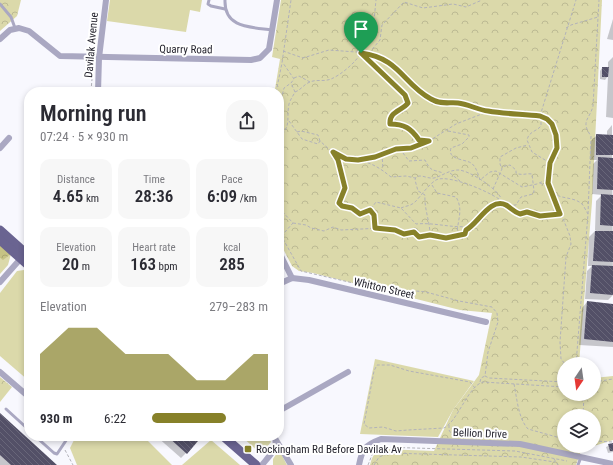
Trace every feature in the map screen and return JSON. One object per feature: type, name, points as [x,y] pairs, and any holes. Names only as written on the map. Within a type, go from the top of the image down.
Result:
[{"type":"main road","points":[[0,230],[24,255]]},
{"type":"main road","points":[[0,240],[24,255]]},
{"type":"main road","points":[[229,441],[256,465]]},
{"type":"street","name":"Davilak Avenue","points":[[98,87],[98,58],[106,0]]},
{"type":"street","points":[[272,30],[276,0]]},
{"type":"street","name":"Quarry Road","points":[[15,28],[29,31],[60,56],[98,58],[251,60],[260,58],[269,49],[272,30]]},
{"type":"street","points":[[0,39],[15,28]]},
{"type":"street","points":[[0,148],[9,138]]},
{"type":"street","points":[[0,282],[24,257]]},
{"type":"street","points":[[284,262],[292,278],[284,282]]},
{"type":"street","name":"Whitton Street","points":[[292,278],[486,322]]},
{"type":"street","points":[[0,372],[24,393]]},
{"type":"street","points":[[284,408],[348,372]]},
{"type":"street","name":"Bellion Drive","points":[[359,465],[361,455],[368,444],[381,439],[520,444],[613,464]]},
{"type":"street","points":[[262,465],[275,448],[275,441]]},
{"type":"street","points":[[277,441],[291,465]]},
{"type":"lane","points":[[209,0],[208,4],[211,6],[225,8]]},
{"type":"lane","points":[[225,0],[227,15],[237,23],[272,30]]},
{"type":"lane","points":[[0,4],[11,17],[15,28]]},
{"type":"lane","points":[[6,410],[24,426]]},
{"type":"lane","points":[[41,441],[57,454],[66,441]]},
{"type":"lane","points":[[578,465],[579,457]]},
{"type":"path","points":[[277,87],[291,0]]},
{"type":"path","points":[[284,88],[299,76],[310,82],[331,79],[342,72],[361,53],[365,43],[365,34],[368,25],[374,20],[376,0]]},
{"type":"path","points":[[369,53],[380,40],[382,25],[402,4],[409,2],[423,8],[453,4],[466,7],[482,0]]},
{"type":"path","points":[[550,163],[532,152],[528,145],[528,135],[541,126],[541,116],[566,28],[576,0]]},
{"type":"path","points":[[577,357],[588,214],[591,136],[586,122],[593,106],[599,0]]},
{"type":"path","points":[[566,28],[571,25],[598,17]]},
{"type":"path","points":[[284,51],[303,58],[329,50],[369,53],[395,66],[431,100],[445,104],[458,103],[487,111],[541,116],[552,124],[556,135],[557,148],[550,163],[549,178],[551,190],[570,236],[571,244],[566,257],[560,327],[561,357]]},
{"type":"path","points":[[361,53],[405,95],[408,100],[408,103],[404,108],[394,113],[390,120],[390,124],[400,124],[407,127],[414,131],[419,140],[429,141]]},
{"type":"path","points":[[282,63],[292,74],[294,79]]},
{"type":"path","points":[[295,92],[303,89],[310,82]]},
{"type":"path","points":[[284,132],[289,121],[290,104],[295,92],[291,83]]},
{"type":"path","points":[[358,160],[400,149],[411,148],[429,141],[446,130],[475,115],[487,111]]},
{"type":"path","points":[[289,121],[302,139],[310,143],[318,144],[320,141]]},
{"type":"path","points":[[297,133],[301,130],[318,135],[320,141],[333,152],[346,159],[374,164],[390,177],[406,176],[415,178],[419,176],[434,178],[444,173],[464,171],[493,189],[506,205],[520,214],[527,212],[540,216],[560,214]]},
{"type":"path","points":[[446,130],[469,135],[466,140],[451,148],[450,151],[452,155],[459,159],[472,163],[480,180]]},
{"type":"path","points":[[493,189],[500,176],[500,157],[516,148],[528,145]]},
{"type":"path","points":[[400,149],[409,161],[425,160],[427,167],[431,170],[444,173]]},
{"type":"path","points":[[333,152],[338,160],[345,188],[339,203],[342,206],[352,208],[360,214],[370,210],[376,202],[400,208],[416,224],[430,223],[473,226]]},
{"type":"path","points":[[382,154],[383,170]]},
{"type":"path","points":[[284,213],[295,225],[306,225],[311,228],[324,231],[333,227],[341,230],[375,228],[395,230],[404,234],[414,232],[419,237],[430,235],[446,238],[457,236],[465,234],[466,230],[473,226],[493,206],[501,204],[516,205],[521,198],[533,194],[534,184],[532,174],[526,176],[518,175],[516,170],[510,165],[501,167]]},
{"type":"path","points":[[449,172],[462,183]]},
{"type":"path","points":[[480,180],[490,172],[500,172],[522,187],[540,183],[549,178]]},
{"type":"path","points":[[415,178],[418,191],[423,193]]},
{"type":"path","points":[[400,208],[415,202],[436,180],[447,178],[501,199]]},
{"type":"path","points":[[540,183],[557,196],[579,202],[583,205],[588,214]]},
{"type":"path","points":[[432,185],[437,193],[456,197],[459,203],[461,208],[457,226],[457,236]]},
{"type":"path","points":[[423,193],[430,223],[430,235]]},
{"type":"path","points":[[370,210],[374,215],[375,228]]},
{"type":"path","points":[[284,234],[293,223]]},
{"type":"path","points":[[450,425],[444,428],[408,430],[396,430],[383,427],[367,428],[364,420],[374,369],[377,365],[390,365],[409,371],[470,382],[475,388]]},
{"type":"path","points":[[453,438],[449,430],[454,415],[479,383],[481,378],[485,376]]},
{"type":"path","points":[[601,381],[613,378]]},
{"type":"path","points":[[479,383],[514,383],[557,386]]},
{"type":"path","points":[[514,383],[525,426],[528,429],[557,437]]},
{"type":"path","points":[[601,441],[613,442]]},
{"type":"path","points":[[62,447],[73,465]]},
{"type":"path","points":[[368,465],[372,453],[380,447],[515,451],[571,461],[579,457]]},
{"type":"path","points":[[453,449],[453,455]]},
{"type":"path","points":[[374,465],[379,457],[390,452],[521,457],[555,462]]},
{"type":"path","points":[[554,458],[558,465]]},
{"type":"green space","points":[[0,0],[21,0],[17,16],[0,31]]},
{"type":"green space","points":[[110,0],[202,0],[200,12],[190,10],[186,32],[107,21]]},
{"type":"green space","points":[[281,0],[602,0],[592,202],[580,357],[557,357],[557,401],[601,401],[601,377],[613,376],[613,440],[601,444],[601,409],[557,409],[557,453],[580,453],[576,465],[370,465],[374,455],[382,449],[434,451],[453,410],[479,375],[492,313],[460,310],[313,273],[299,271],[292,266],[284,251],[284,87],[275,87],[280,59],[272,57]]},
{"type":"green space","points":[[0,245],[11,254],[3,260],[0,258]]},
{"type":"green space","points":[[11,254],[8,265],[0,274],[0,258],[3,259]]},
{"type":"green space","points":[[24,270],[24,377],[0,356],[0,293],[17,271]]},
{"type":"green space","points":[[375,359],[474,381],[453,410],[438,437],[360,434]]},
{"type":"green space","points":[[0,377],[12,387],[0,402]]},
{"type":"green space","points":[[74,441],[148,441],[172,465],[77,465],[70,448]]},
{"type":"green space","points":[[210,441],[212,441],[240,465],[182,465]]},
{"type":"green space","points":[[247,441],[270,441],[261,454]]},
{"type":"green space","points":[[279,450],[287,465],[273,465],[273,459]]},
{"type":"building","points":[[602,67],[609,67],[608,77],[602,77]]},
{"type":"building","points":[[596,134],[613,135],[613,155],[596,155]]},
{"type":"building","points":[[598,157],[613,158],[613,190],[597,189]]},
{"type":"building","points":[[601,194],[613,195],[613,226],[600,225]]},
{"type":"building","points":[[595,231],[613,231],[613,262],[593,261]]},
{"type":"building","points":[[592,265],[613,266],[613,295],[590,293]]},
{"type":"building","points":[[587,301],[613,304],[613,342],[584,339]]},
{"type":"building","points":[[0,413],[24,435],[24,441],[31,441],[57,465],[11,465],[0,455]]},
{"type":"building","points":[[173,441],[198,441],[187,454]]},
{"type":"building","points":[[613,443],[613,451],[610,451],[608,444]]},
{"type":"place","name":"Rockingham Rd Before Davilak Av","points":[[248,449]]},
{"type":"route","points":[[361,53],[369,53],[395,66],[431,100],[445,104],[458,103],[481,110],[499,113],[542,116],[547,119],[554,128],[557,142],[556,154],[550,163],[548,183],[560,214],[540,216],[527,212],[520,214],[513,211],[506,205],[501,204],[487,209],[473,226],[466,230],[465,234],[462,236],[446,238],[430,235],[419,237],[414,232],[406,232],[404,234],[395,230],[375,228],[374,215],[370,210],[366,213],[360,214],[352,208],[342,206],[339,203],[345,188],[338,160],[333,152],[346,159],[358,160],[375,157],[396,149],[411,148],[429,141],[419,140],[414,131],[407,127],[400,124],[389,123],[396,110],[404,108],[408,103],[408,100],[405,95],[361,53]]}]
